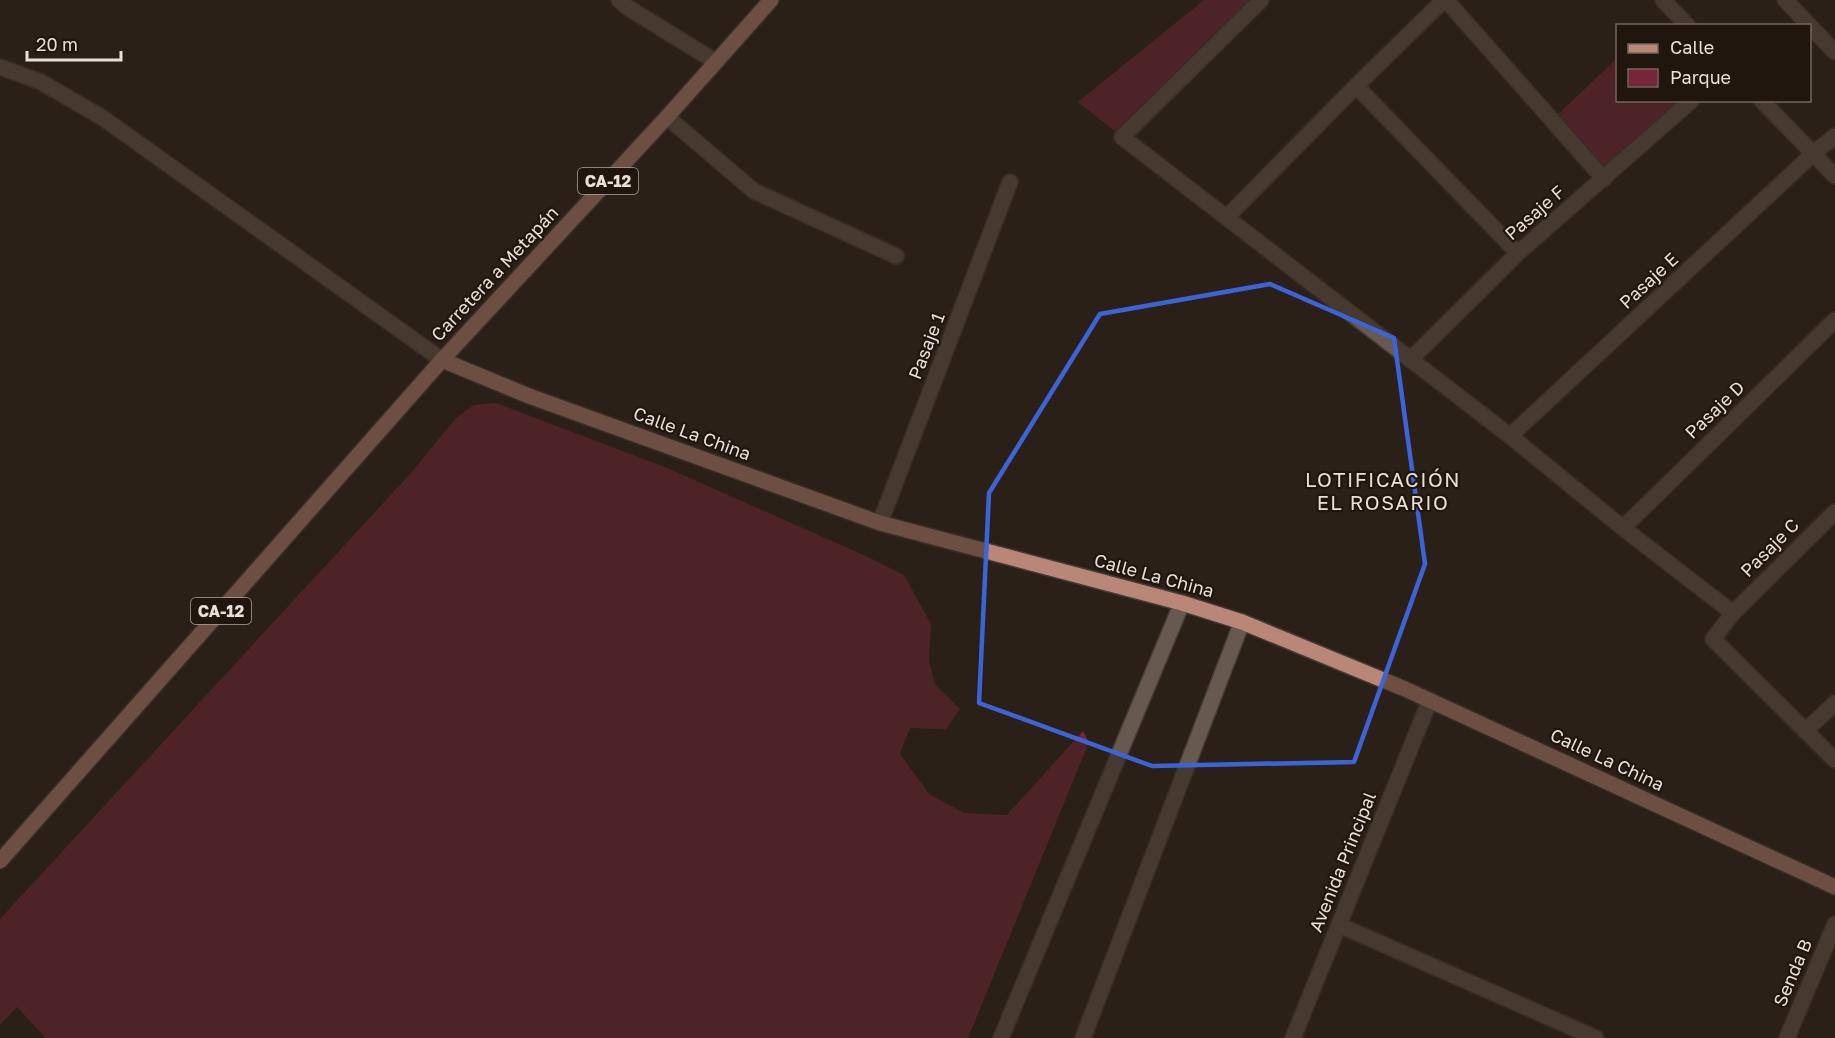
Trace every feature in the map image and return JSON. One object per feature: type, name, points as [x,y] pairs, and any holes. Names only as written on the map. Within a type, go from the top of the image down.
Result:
[{"type":"main road","name":"Carretera a Metapán","points":[[442,360],[667,117],[771,0]]},
{"type":"main road","name":"Calle La China","points":[[442,360],[529,396],[880,523],[1182,603],[1242,622],[1430,700],[1835,887]]},
{"type":"main road","name":"CA-12","points":[[0,861],[442,360]]},
{"type":"street","points":[[619,0],[716,62]]},
{"type":"street","points":[[1261,0],[1122,137],[1510,436],[1623,528],[1733,613]]},
{"type":"street","points":[[1227,218],[1356,86],[1445,0],[1604,179]]},
{"type":"street","points":[[1663,0],[1686,24]]},
{"type":"street","points":[[1785,0],[1808,24]]},
{"type":"street","points":[[1811,27],[1835,52]]},
{"type":"street","points":[[0,68],[41,82],[103,117],[442,360]]},
{"type":"street","points":[[1356,86],[1518,253]]},
{"type":"street","name":"Pasaje F","points":[[1410,360],[1518,253],[1690,102]]},
{"type":"street","points":[[1763,102],[1835,176]]},
{"type":"street","points":[[667,117],[754,191],[896,256]]},
{"type":"street","name":"Pasaje E","points":[[1510,436],[1835,136]]},
{"type":"street","name":"Pasaje 1","points":[[880,523],[1010,182]]},
{"type":"street","name":"Pasaje D","points":[[1623,528],[1835,320]]},
{"type":"street","name":"Pasaje C","points":[[1805,731],[1713,639],[1733,613],[1835,512]]},
{"type":"street","points":[[1001,1038],[1182,603]]},
{"type":"street","points":[[1083,1038],[1242,622]]},
{"type":"street","name":"Avenida Principal","points":[[1293,1038],[1430,700]]},
{"type":"street","points":[[1835,703],[1805,731],[1835,760]]},
{"type":"street","name":"Senda B","points":[[1787,1038],[1835,924]]},
{"type":"street","points":[[1339,925],[1596,1038]]},
{"type":"highlighted area","points":[[1270,284],[1394,338],[1425,564],[1354,762],[1152,766],[979,703],[989,493],[1100,314]]},
{"type":"green space","points":[[1204,0],[1261,0],[1122,137],[1078,102]]},
{"type":"green space","points":[[1616,59],[1616,102],[1691,102],[1604,179],[1552,120]]},
{"type":"green space","points":[[496,403],[667,468],[904,575],[931,624],[929,661],[935,685],[960,709],[946,729],[910,728],[900,754],[929,794],[964,813],[1007,815],[1083,731],[1089,742],[968,1038],[46,1038],[17,1007],[0,1025],[0,919],[411,473],[456,418],[474,405]]},
{"type":"district","name":"LOTIFICACIÓN EL ROSARIO","points":[[1383,492]]}]
